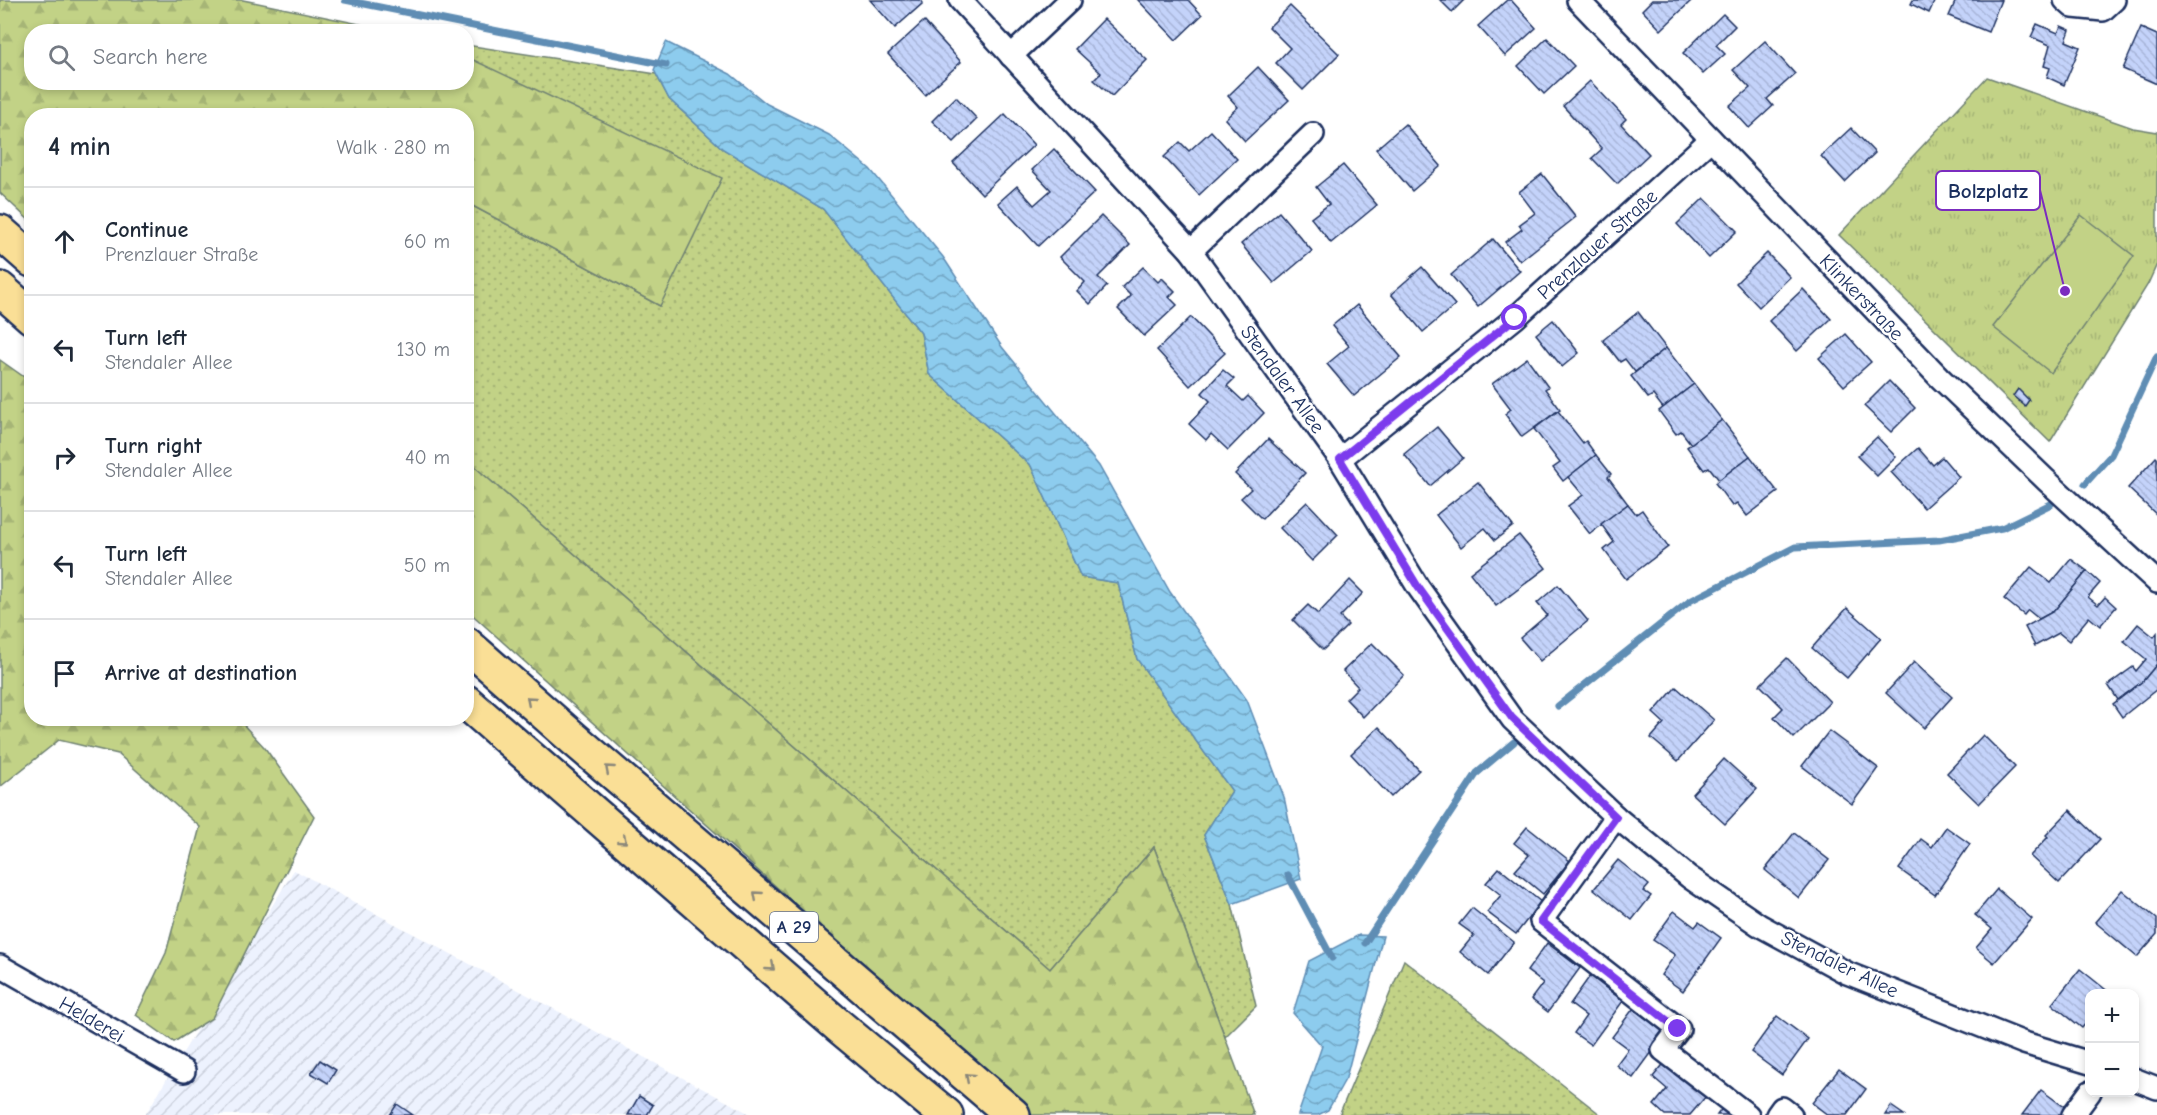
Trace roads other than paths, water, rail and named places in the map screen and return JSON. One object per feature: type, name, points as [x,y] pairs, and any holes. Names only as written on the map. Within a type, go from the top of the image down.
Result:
[{"type":"highway","points":[[0,232],[24,253]]},
{"type":"highway","points":[[0,289],[24,310]]},
{"type":"highway","points":[[0,319],[24,335]]},
{"type":"highway","name":"A 29","points":[[474,651],[1013,1115]]},
{"type":"highway","name":"A 29","points":[[474,709],[840,1027],[946,1115]]},
{"type":"street","name":"Stendaler Allee","points":[[960,0],[1191,251],[1340,459],[1418,587],[1512,718],[1616,817],[1689,877],[1758,925],[1847,973],[2024,1043],[2085,1061]]},
{"type":"street","points":[[1011,56],[1070,0]]},
{"type":"street","name":"Klinkerstraße","points":[[1578,0],[1939,377],[2157,582]]},
{"type":"street","points":[[2065,0],[2073,7],[2103,10],[2114,0]]},
{"type":"street","points":[[1191,251],[1313,134]]},
{"type":"street","name":"Prenzlauer Straße","points":[[1340,459],[1515,318],[1712,139]]},
{"type":"street","points":[[1616,817],[1541,921],[1678,1029],[1663,1050],[1748,1115]]},
{"type":"street","name":"Helderei","points":[[0,966],[184,1071]]},
{"type":"street","points":[[2139,1081],[2157,1088]]},
{"type":"street","points":[[2073,1115],[2086,1097]]},
{"type":"street","points":[[1777,1115],[1782,1108],[1791,1115]]},
{"type":"water","points":[[666,42],[730,74],[767,104],[829,135],[870,169],[943,257],[1002,347],[1099,466],[1170,592],[1247,700],[1284,797],[1301,879],[1232,904],[1204,835],[1232,791],[1137,659],[1118,583],[1081,577],[1031,466],[929,374],[921,333],[823,209],[723,149],[669,99],[654,70]]},
{"type":"water","points":[[1359,935],[1383,936],[1346,1078],[1328,1110],[1318,1115],[1298,1115],[1322,1046],[1293,1013],[1309,961]]},
{"type":"waterway","points":[[345,0],[464,24]]},
{"type":"waterway","points":[[474,26],[666,65]]},
{"type":"waterway","points":[[2085,484],[2111,455],[2157,356]]},
{"type":"waterway","points":[[1558,706],[1690,601],[1795,547],[1939,540],[2002,528],[2051,504]]},
{"type":"waterway","points":[[1365,943],[1477,773],[1514,742]]},
{"type":"waterway","points":[[1288,875],[1332,958]]},
{"type":"place","name":"Bolzplatz","points":[[2065,291]]}]
